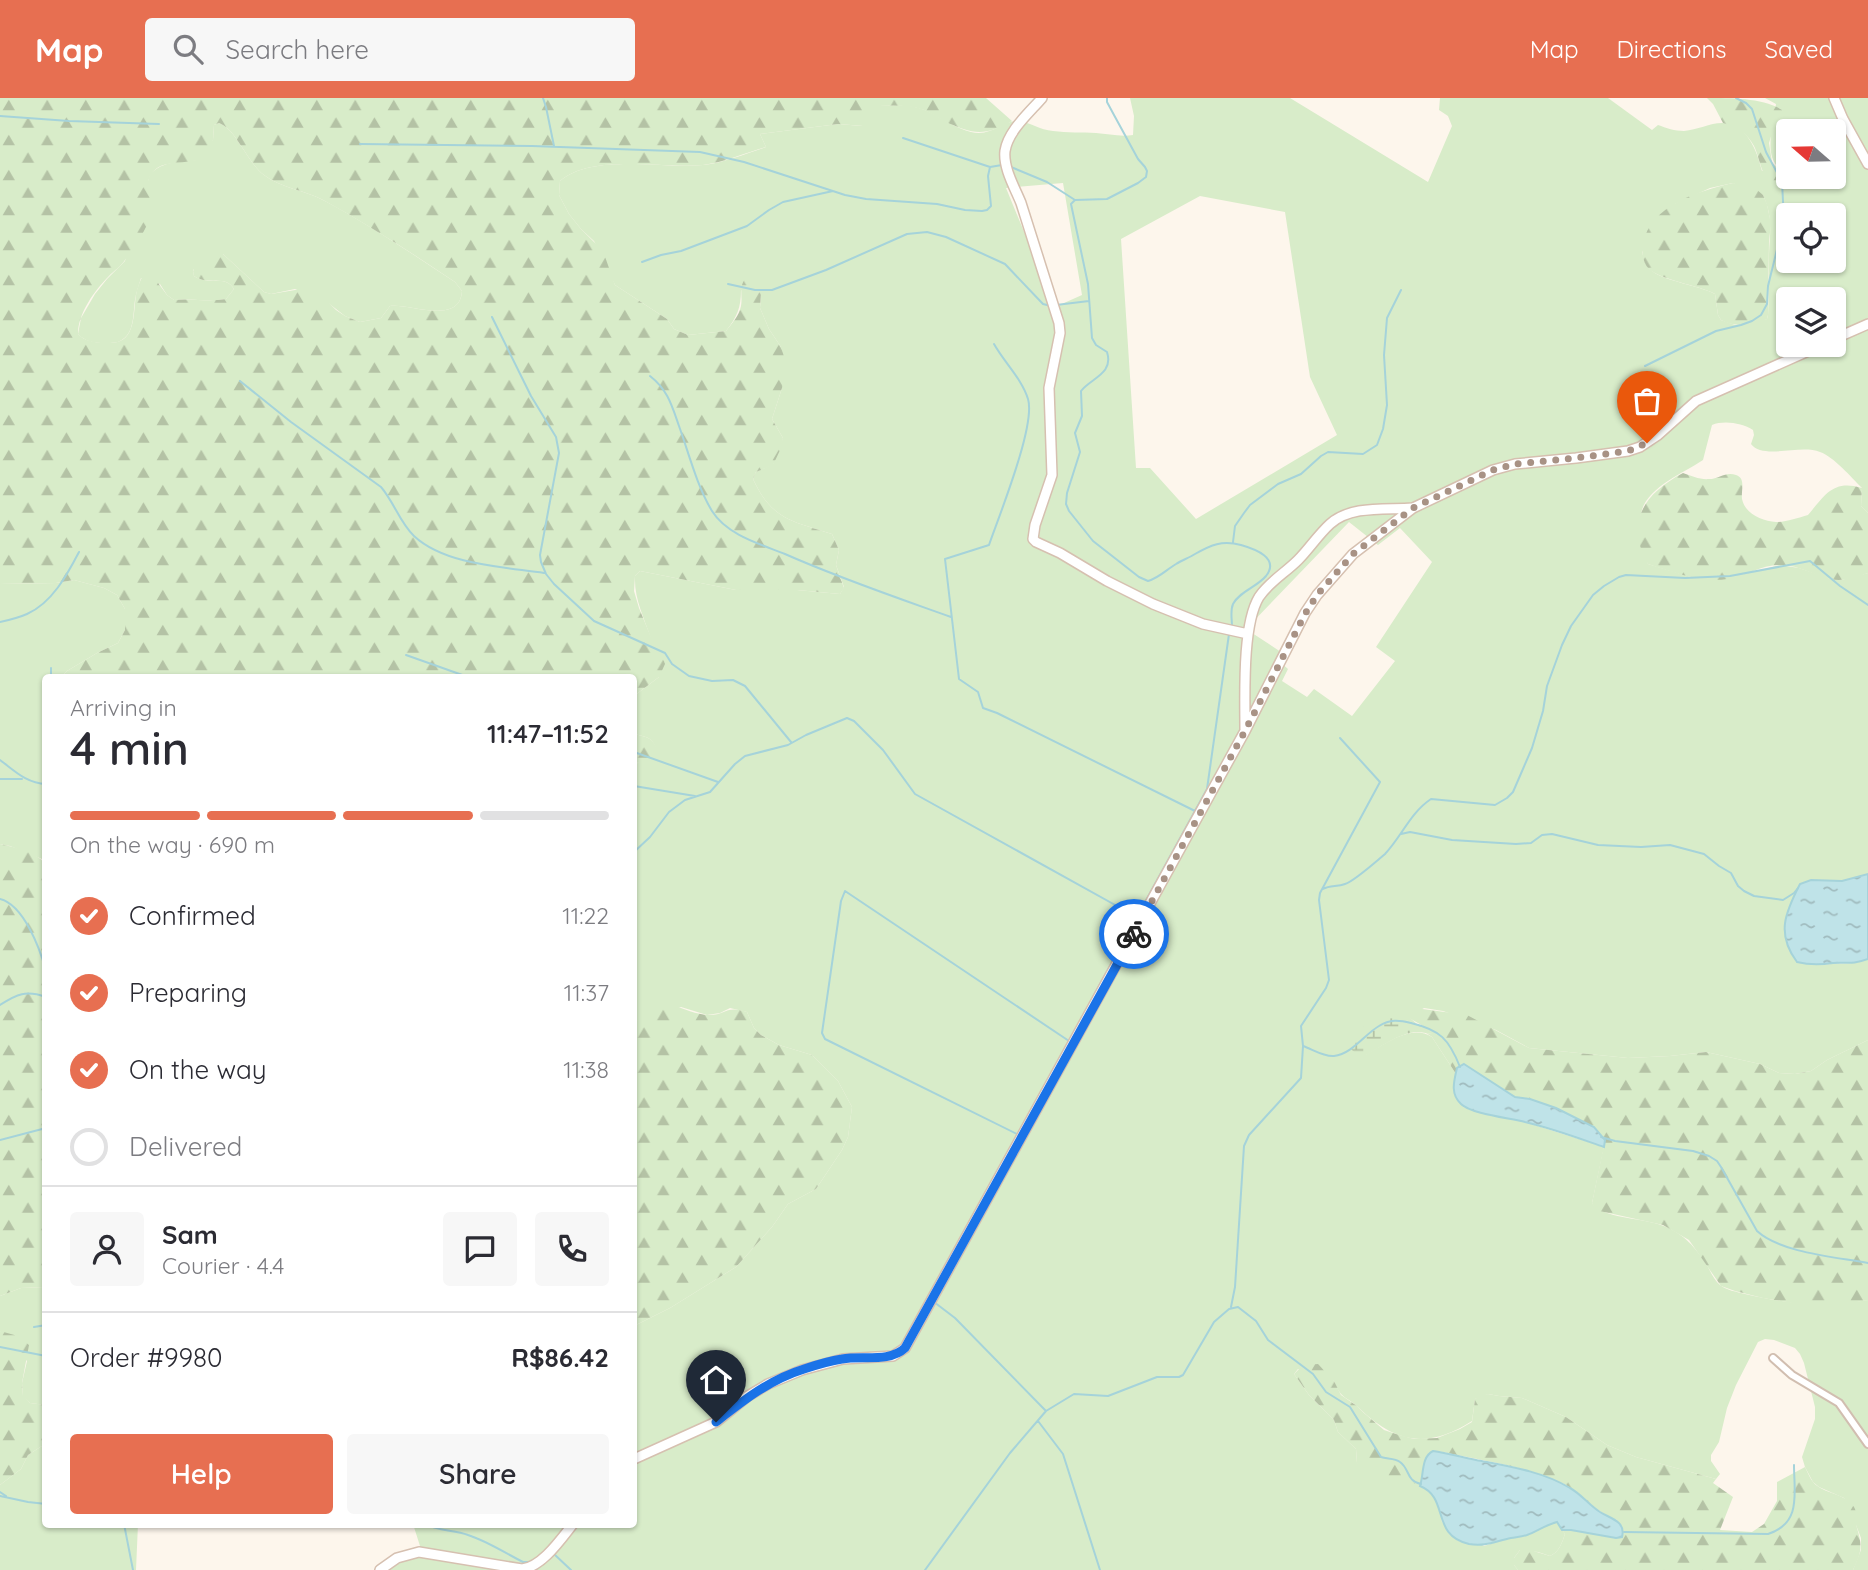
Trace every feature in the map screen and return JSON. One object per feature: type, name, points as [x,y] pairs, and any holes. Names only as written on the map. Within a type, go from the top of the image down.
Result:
[{"type":"street","points":[[1042,98],[1013,133],[1005,151],[1008,172],[1021,204],[1060,333],[1049,388],[1052,475],[1033,539],[1153,604],[1203,624],[1248,634]]},
{"type":"street","points":[[1834,98],[1868,164]]},
{"type":"street","points":[[1846,334],[1868,324]]},
{"type":"street","points":[[637,1458],[716,1422],[748,1396],[768,1384],[802,1370],[843,1359],[893,1356],[905,1348],[1245,731],[1305,614],[1317,595],[1353,554],[1413,508],[1493,470],[1504,466],[1628,451],[1640,447],[1658,435],[1696,401],[1795,357]]},
{"type":"street","points":[[1245,731],[1248,634],[1258,598],[1331,524],[1346,513],[1413,508]]},
{"type":"street","points":[[1773,1358],[1799,1380],[1839,1403],[1868,1444]]},
{"type":"street","points":[[380,1570],[397,1558],[419,1552],[528,1568],[535,1565],[556,1545],[570,1528]]},
{"type":"green space","points":[[0,98],[986,98],[1012,121],[994,130],[978,132],[944,121],[918,108],[880,106],[863,126],[838,124],[760,134],[766,147],[718,162],[686,166],[628,164],[590,167],[574,172],[560,181],[559,195],[569,214],[603,251],[615,285],[667,319],[674,329],[688,335],[726,331],[740,310],[744,281],[746,278],[756,283],[761,293],[760,308],[781,347],[786,363],[782,388],[772,419],[783,438],[782,446],[773,465],[756,472],[753,479],[760,493],[776,511],[794,522],[832,534],[839,550],[836,565],[844,588],[840,594],[797,590],[736,590],[640,571],[635,576],[634,591],[653,642],[661,650],[665,664],[659,677],[637,694],[637,674],[64,674],[118,643],[125,630],[125,609],[117,595],[104,588],[74,580],[0,584]],"holes":[[[219,123],[231,132],[264,175],[323,200],[406,250],[455,282],[462,291],[459,302],[453,308],[443,310],[390,306],[381,318],[360,322],[345,316],[318,292],[307,288],[271,294],[264,292],[223,254],[215,251],[202,255],[193,271],[194,276],[226,282],[234,289],[226,299],[174,300],[146,270],[138,287],[132,326],[125,337],[118,342],[103,343],[89,341],[80,336],[79,326],[88,302],[122,264],[149,221],[155,196],[148,182],[151,174],[161,166],[197,160],[208,155],[214,125]]]},
{"type":"green space","points":[[1130,98],[1290,98],[1428,182],[1452,126],[1448,116],[1439,110],[1440,98],[1608,98],[1652,130],[1658,125],[1684,131],[1717,123],[1731,124],[1750,140],[1762,171],[1776,169],[1776,189],[1846,189],[1846,119],[1776,119],[1776,164],[1770,147],[1776,104],[1765,98],[1868,98],[1868,513],[1861,506],[1862,488],[1831,458],[1812,450],[1757,449],[1751,444],[1753,430],[1738,424],[1717,423],[1712,425],[1703,460],[1657,489],[1644,505],[1641,518],[1648,564],[1691,577],[1744,574],[1780,565],[1841,580],[1868,573],[1868,874],[1829,882],[1822,965],[1868,959],[1868,1040],[1811,1071],[1779,1073],[1760,1064],[1706,1052],[1628,1058],[1529,1048],[1496,1030],[1443,1011],[1424,1008],[1409,1017],[1417,1024],[1405,1020],[1365,1055],[1398,1037],[1415,1032],[1424,1033],[1432,1037],[1456,1074],[1454,1081],[1463,1107],[1525,1122],[1604,1147],[1592,1203],[1604,1212],[1653,1223],[1676,1232],[1694,1247],[1716,1281],[1725,1288],[1791,1302],[1821,1304],[1868,1300],[1868,1570],[1853,1570],[1861,1550],[1856,1514],[1844,1498],[1813,1482],[1805,1467],[1802,1457],[1815,1419],[1815,1407],[1800,1354],[1795,1348],[1765,1339],[1758,1342],[1727,1408],[1719,1442],[1711,1455],[1711,1461],[1720,1474],[1716,1479],[1636,1457],[1607,1445],[1566,1417],[1522,1398],[1488,1394],[1475,1399],[1472,1421],[1456,1430],[1427,1439],[1399,1435],[1373,1420],[1345,1397],[1339,1392],[1334,1381],[1298,1369],[1294,1374],[1309,1395],[1334,1420],[1338,1432],[1356,1449],[1357,1463],[1423,1487],[1437,1500],[1442,1522],[1484,1546],[1523,1536],[1557,1522],[1565,1534],[1558,1550],[1550,1556],[1520,1550],[1514,1558],[1514,1565],[1518,1570],[381,1570],[420,1546],[414,1528],[637,1528],[637,1324],[670,1308],[736,1267],[772,1227],[788,1204],[816,1189],[848,1137],[852,1107],[838,1081],[812,1055],[779,1045],[761,1035],[754,1028],[747,1012],[730,1008],[707,1015],[681,1007],[637,1021],[637,763],[657,750],[649,738],[637,735],[637,694],[659,677],[654,648],[638,600],[635,576],[640,571],[736,590],[797,590],[840,594],[844,587],[836,565],[839,550],[832,534],[794,522],[776,511],[760,493],[753,479],[756,472],[773,464],[783,438],[772,419],[782,388],[781,347],[760,308],[761,293],[741,290],[738,312],[726,331],[688,335],[674,329],[667,319],[615,285],[594,241],[569,214],[559,195],[560,181],[574,172],[590,167],[628,164],[686,166],[719,162],[766,147],[760,134],[838,124],[862,126],[879,106],[916,107],[959,128],[978,133],[1017,121],[1053,131],[1133,135],[1134,116]],"holes":[[[1063,183],[1082,295],[1055,307],[1006,188]],[[1733,183],[1763,195],[1770,224],[1767,319],[1735,325],[1721,320],[1715,294],[1657,274],[1648,267],[1642,252],[1675,204],[1710,188]],[[1200,196],[1285,212],[1310,377],[1337,435],[1196,519],[1150,468],[1136,468],[1121,239]],[[1349,522],[1378,545],[1400,528],[1432,562],[1376,647],[1395,661],[1352,716],[1314,689],[1307,697],[1282,681],[1288,669],[1280,662],[1284,654],[1246,629]]]},
{"type":"green space","points":[[1707,98],[1757,101],[1782,110],[1782,118],[1776,119],[1769,143],[1772,162],[1776,167],[1776,185],[1765,176],[1748,137],[1723,123]]},
{"type":"green space","points":[[219,123],[231,132],[264,175],[323,200],[406,250],[455,282],[462,291],[459,302],[453,308],[443,310],[390,306],[381,318],[360,322],[345,316],[327,302],[295,289],[271,294],[264,292],[223,254],[193,270],[194,276],[199,279],[221,281],[230,285],[234,289],[226,299],[174,300],[160,284],[141,278],[135,297],[132,323],[125,338],[117,342],[100,343],[80,336],[78,334],[81,318],[95,294],[125,261],[150,174],[166,164],[196,160],[213,140],[214,125]]},
{"type":"green space","points":[[1733,183],[1748,185],[1763,195],[1771,224],[1767,319],[1744,325],[1721,320],[1715,294],[1654,273],[1647,267],[1642,254],[1647,231],[1655,219],[1666,210],[1691,196]]},
{"type":"green space","points":[[1683,473],[1706,479],[1729,474],[1739,477],[1742,482],[1742,499],[1750,513],[1776,522],[1808,515],[1825,495],[1837,487],[1862,488],[1861,506],[1868,513],[1868,573],[1836,580],[1793,566],[1779,565],[1717,580],[1687,576],[1648,564],[1638,535],[1642,510],[1658,490]]},
{"type":"green space","points":[[74,580],[104,588],[117,595],[125,609],[125,630],[118,643],[64,674],[42,674],[42,859],[0,844],[0,584]]},
{"type":"green space","points":[[637,735],[654,742],[658,750],[653,762],[637,763]]},
{"type":"green space","points":[[0,844],[18,848],[42,860],[42,1287],[21,1288],[0,1296]]},
{"type":"green space","points":[[671,1005],[704,1015],[730,1010],[747,1012],[754,1028],[761,1035],[779,1045],[812,1055],[838,1081],[852,1107],[848,1137],[816,1189],[788,1204],[772,1227],[736,1267],[670,1308],[637,1324],[637,1021]]},
{"type":"green space","points":[[1415,1008],[1467,1015],[1529,1048],[1628,1058],[1706,1052],[1760,1064],[1779,1073],[1811,1071],[1868,1040],[1868,1300],[1841,1305],[1798,1304],[1735,1291],[1721,1286],[1689,1240],[1663,1225],[1595,1210],[1592,1203],[1605,1140],[1530,1099],[1515,1097],[1464,1064],[1457,1068],[1456,1074],[1432,1037],[1426,1033],[1432,1034],[1409,1018],[1409,1013]]},
{"type":"green space","points":[[1390,1014],[1425,1027],[1434,1034],[1417,1032],[1404,1035],[1366,1055],[1352,1050],[1348,1043],[1356,1033],[1372,1021]]},
{"type":"green space","points":[[42,1287],[42,1405],[30,1403],[23,1397],[22,1383],[27,1361],[0,1331],[0,1296],[21,1288]]},
{"type":"green space","points":[[0,1331],[18,1336],[29,1345],[22,1383],[23,1396],[30,1403],[42,1404],[42,1446],[28,1455],[21,1469],[0,1485]]},
{"type":"green space","points":[[1318,1364],[1334,1381],[1341,1395],[1384,1430],[1414,1439],[1437,1438],[1472,1422],[1475,1399],[1481,1395],[1522,1398],[1566,1417],[1607,1445],[1636,1457],[1716,1479],[1713,1483],[1733,1497],[1720,1530],[1752,1532],[1764,1524],[1777,1501],[1777,1482],[1805,1467],[1816,1485],[1846,1499],[1854,1507],[1860,1545],[1858,1559],[1853,1570],[1518,1570],[1514,1565],[1514,1558],[1520,1550],[1527,1549],[1550,1556],[1561,1544],[1565,1534],[1562,1530],[1616,1538],[1617,1520],[1603,1513],[1571,1488],[1550,1478],[1520,1468],[1443,1452],[1433,1451],[1424,1462],[1420,1486],[1405,1479],[1383,1483],[1365,1477],[1357,1463],[1356,1449],[1338,1432],[1334,1420],[1309,1395],[1294,1374],[1303,1365]]},
{"type":"green space","points":[[42,1446],[42,1528],[138,1528],[136,1570],[0,1570],[0,1485],[21,1469],[28,1455]]},
{"type":"water","points":[[1868,874],[1868,959],[1854,963],[1797,962],[1786,942],[1785,923],[1790,904],[1800,884],[1811,880],[1842,881]]},
{"type":"water","points":[[1464,1064],[1515,1097],[1556,1108],[1594,1127],[1605,1140],[1604,1147],[1545,1127],[1466,1107],[1455,1096],[1454,1087],[1457,1068]]},
{"type":"water","points":[[1433,1451],[1524,1470],[1559,1482],[1617,1521],[1622,1527],[1622,1537],[1562,1530],[1557,1522],[1527,1535],[1485,1544],[1469,1544],[1457,1539],[1444,1525],[1435,1499],[1420,1486],[1426,1457]]},
{"type":"waterway","points":[[543,98],[554,146]]},
{"type":"waterway","points":[[1011,167],[1047,182],[1075,200],[1107,199],[1138,183],[1146,177],[1147,171],[1138,159],[1107,98]]},
{"type":"waterway","points":[[1645,366],[1716,331],[1752,321],[1761,315],[1767,304],[1768,286],[1784,221],[1782,182],[1766,152],[1752,109],[1736,98]]},
{"type":"waterway","points":[[0,116],[159,124]]},
{"type":"waterway","points":[[903,138],[990,167],[1002,165]]},
{"type":"waterway","points":[[360,144],[700,152],[744,162],[845,195],[982,211],[991,206],[988,176],[990,167]]},
{"type":"waterway","points":[[642,262],[681,251],[747,226],[783,202],[833,191]]},
{"type":"waterway","points":[[1075,200],[1071,204],[1088,284],[1092,338],[1096,345],[1107,352],[1108,359],[1104,371],[1081,391],[1082,416],[1075,433],[1080,452],[1066,504],[1093,541],[1148,581],[1217,544],[1241,545],[1264,555],[1268,559],[1270,570],[1233,604],[1232,626]]},
{"type":"waterway","points":[[728,284],[755,290],[772,290],[826,270],[907,234],[927,232],[946,237],[1005,264],[1043,304],[1051,306]]},
{"type":"waterway","points":[[1233,542],[1235,526],[1250,505],[1278,484],[1301,474],[1328,452],[1363,454],[1377,445],[1387,405],[1384,355],[1387,318],[1401,290]]},
{"type":"waterway","points":[[1056,305],[1089,301]]},
{"type":"waterway","points":[[492,317],[531,396],[556,437],[559,453],[540,555],[546,574],[594,621],[665,653],[672,664],[689,676],[712,681],[733,680],[745,686],[791,742]]},
{"type":"waterway","points":[[994,344],[1022,384],[1028,399],[1029,412],[1022,449],[989,545],[945,559],[959,679],[978,692],[983,708],[1195,811]]},
{"type":"waterway","points":[[650,376],[669,399],[702,491],[712,511],[726,526],[735,533],[826,571],[951,617]]},
{"type":"waterway","points":[[240,381],[291,422],[381,487],[409,531],[427,546],[458,559],[544,573]]},
{"type":"waterway","points":[[0,622],[27,614],[44,603],[64,579],[79,552]]},
{"type":"waterway","points":[[1323,889],[1349,882],[1371,866],[1385,854],[1417,811],[1431,799],[1495,805],[1513,792],[1532,748],[1547,686],[1571,626],[1593,595],[1619,577],[1730,576],[1810,561],[1868,605]]},
{"type":"waterway","points":[[1093,997],[1207,789],[1229,634]]},
{"type":"waterway","points":[[406,655],[460,674]]},
{"type":"waterway","points":[[51,668],[51,674]]},
{"type":"waterway","points":[[637,849],[669,812],[685,800],[710,792],[745,756],[788,745],[847,718],[854,721],[883,750],[915,794],[1135,916]]},
{"type":"waterway","points":[[1231,1307],[1235,1287],[1244,1146],[1249,1135],[1301,1078],[1301,1026],[1329,980],[1320,893],[1380,782],[1340,738]]},
{"type":"waterway","points":[[637,753],[718,782]]},
{"type":"waterway","points":[[0,760],[27,779],[42,783]]},
{"type":"waterway","points":[[0,779],[22,779]]},
{"type":"waterway","points":[[637,786],[695,796]]},
{"type":"waterway","points":[[1401,834],[1410,832],[1452,840],[1516,844],[1531,843],[1542,835],[1552,834],[1598,845],[1670,845],[1704,854],[1731,873],[1738,886],[1754,896],[1783,900],[1798,888]]},
{"type":"waterway","points":[[1019,1135],[825,1039],[822,1033],[841,901],[845,891],[1069,1041]]},
{"type":"waterway","points":[[0,899],[9,903],[24,919],[42,958]]},
{"type":"waterway","points":[[0,1005],[22,994],[42,996]]},
{"type":"waterway","points":[[1303,1046],[1334,1056],[1352,1048],[1383,1024],[1402,1021],[1429,1029],[1442,1037],[1452,1049],[1460,1067]]},
{"type":"waterway","points":[[0,1140],[42,1129]]},
{"type":"waterway","points":[[1601,1137],[1693,1151],[1709,1156],[1721,1167],[1757,1231],[1767,1238],[1810,1253],[1868,1263]]},
{"type":"waterway","points":[[934,1302],[955,1318],[1046,1411]]},
{"type":"waterway","points":[[925,1570],[1010,1453],[1046,1411],[1074,1394],[1108,1396],[1157,1377],[1183,1375],[1214,1322],[1229,1309],[1238,1307],[1256,1321],[1268,1340],[1313,1374],[1326,1392],[1350,1407],[1381,1457],[1400,1462],[1410,1478],[1421,1484]]},
{"type":"waterway","points":[[34,1327],[42,1326]]},
{"type":"waterway","points":[[0,1347],[42,1355]]},
{"type":"waterway","points":[[1038,1421],[1063,1454],[1100,1570]]},
{"type":"waterway","points":[[1624,1532],[1768,1534],[1779,1529],[1791,1515],[1795,1496],[1794,1465]]},
{"type":"waterway","points":[[0,1492],[6,1496]]},
{"type":"waterway","points":[[0,1496],[42,1504]]},
{"type":"waterway","points":[[125,1528],[133,1570]]},
{"type":"waterway","points":[[435,1528],[463,1533],[523,1562],[531,1562]]},
{"type":"waterway","points":[[554,1554],[571,1570]]},
{"type":"way so far","points":[[1134,934],[1245,731],[1305,614],[1317,595],[1353,554],[1413,508],[1493,470],[1515,464],[1628,451],[1647,443]]},
{"type":"route","points":[[716,1422],[748,1396],[768,1384],[802,1370],[843,1359],[893,1356],[909,1344],[1134,934]]}]
